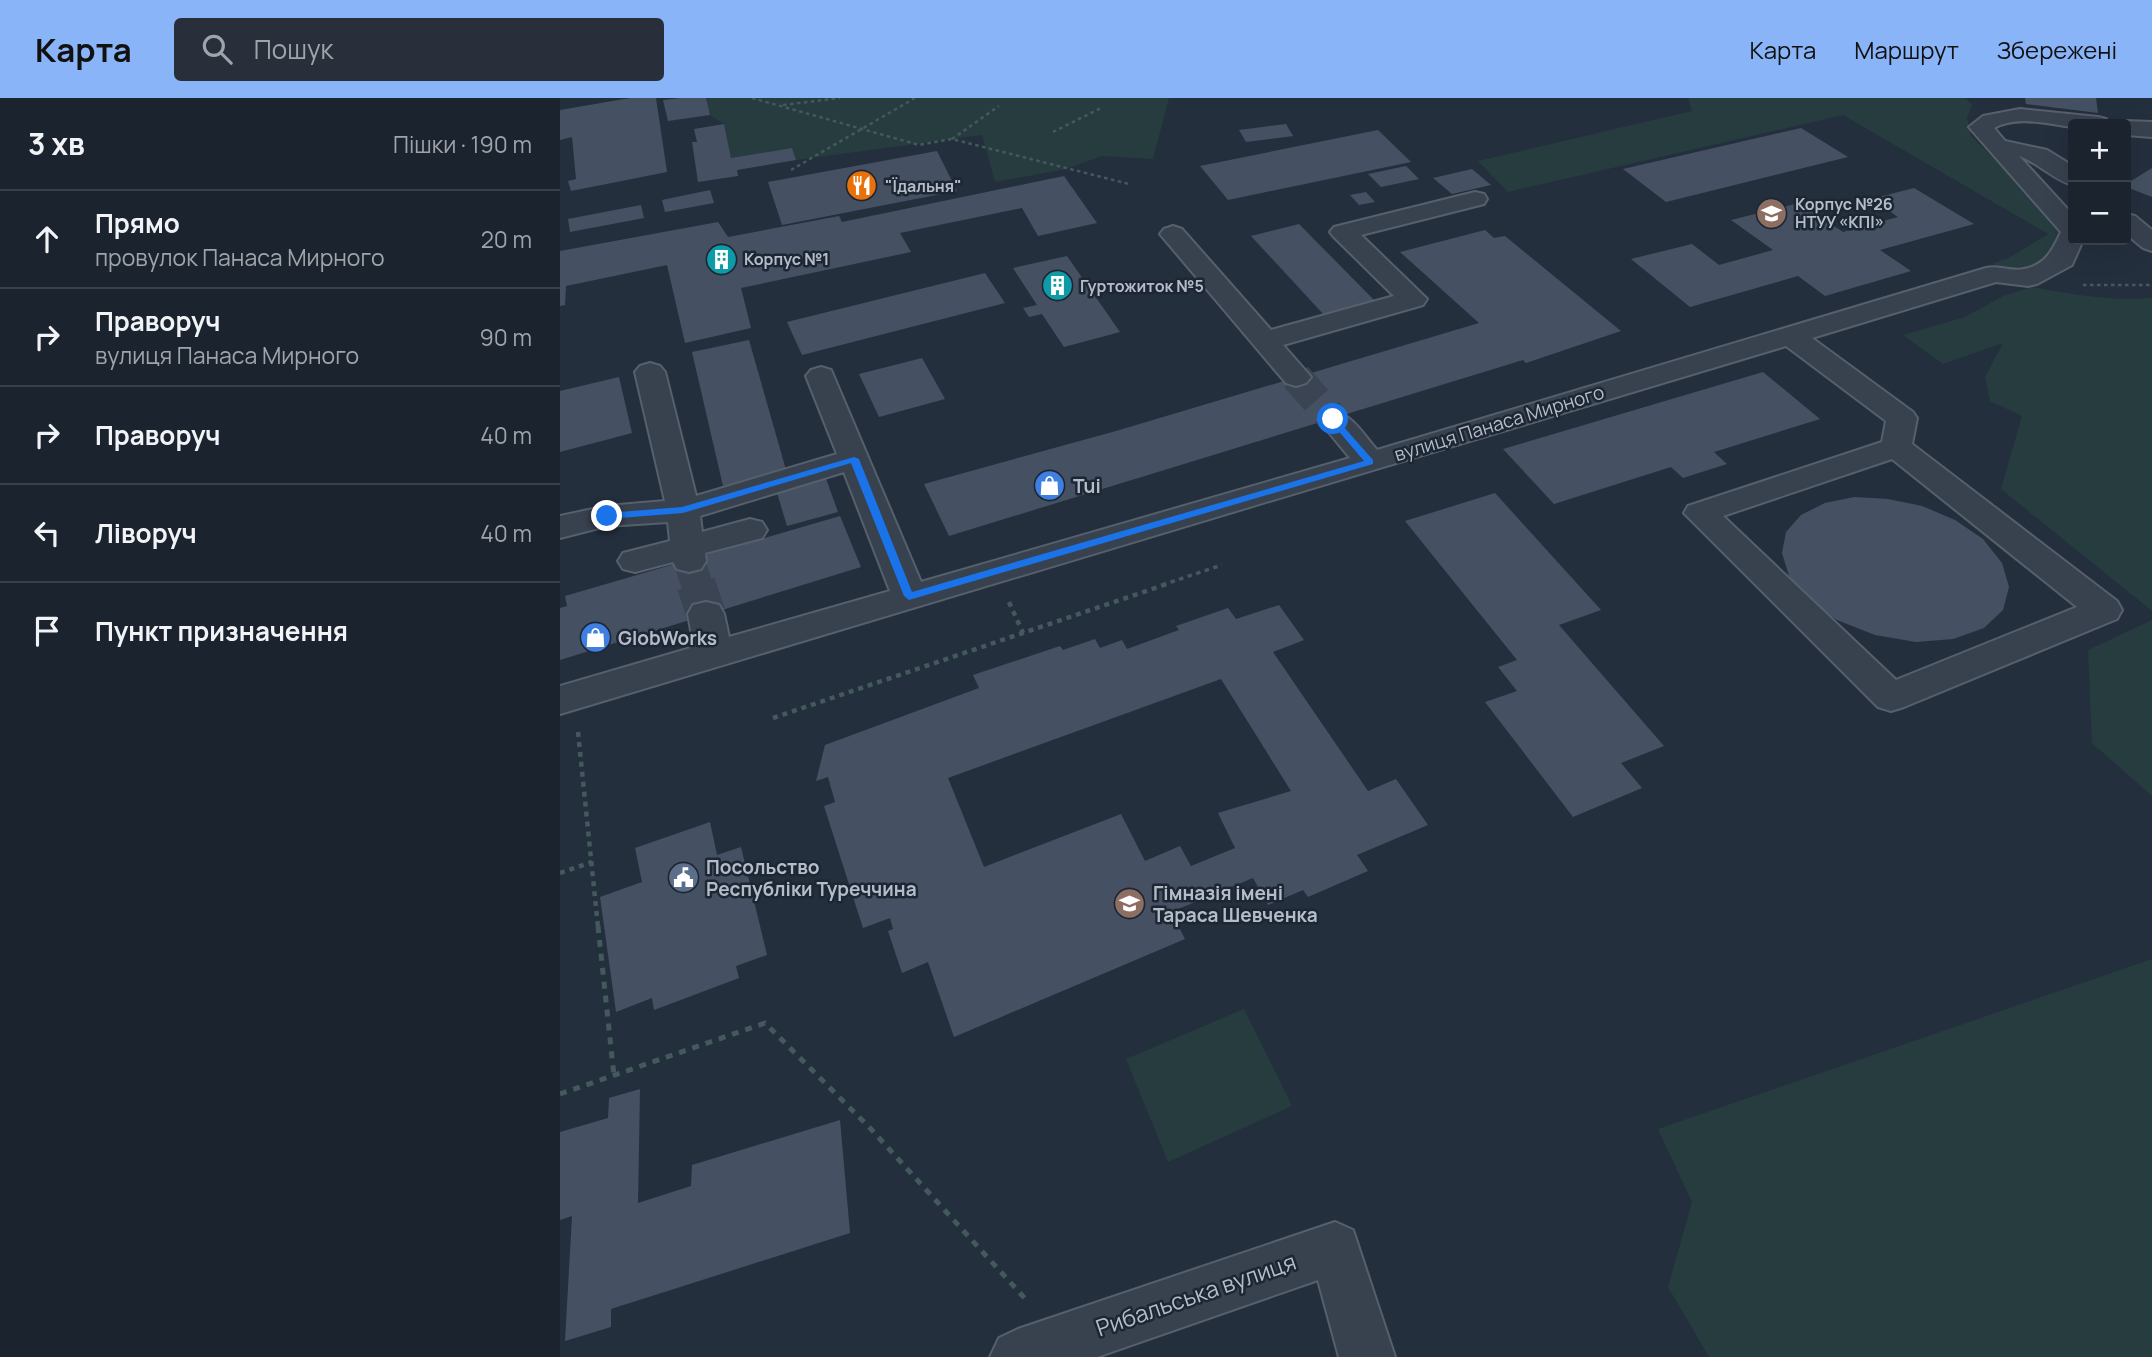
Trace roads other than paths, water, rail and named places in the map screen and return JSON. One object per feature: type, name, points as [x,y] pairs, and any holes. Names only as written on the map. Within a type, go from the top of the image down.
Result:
[{"type":"street","points":[[2068,226],[1980,127],[2008,106],[2073,119]]},
{"type":"street","points":[[2131,128],[2151,130]]},
{"type":"street","points":[[1997,147],[2034,151],[2050,158],[2068,174]]},
{"type":"street","points":[[1265,341],[1413,299],[1343,232],[1475,199]]},
{"type":"street","points":[[2131,225],[2152,243]]},
{"type":"street","points":[[1173,234],[1296,377]]},
{"type":"street","name":"вулиця Панаса Мирного","points":[[569,711],[715,655],[909,596],[1370,462],[1995,275],[2028,278],[2063,259],[2068,245]]},
{"type":"street","points":[[1791,336],[1902,418],[1896,447]]},
{"type":"street","points":[[650,372],[683,510],[688,555]]},
{"type":"street","points":[[821,376],[909,596]]},
{"type":"street","points":[[1333,419],[1370,462]]},
{"type":"street","points":[[1896,447],[1929,472],[2104,610],[1891,697],[1700,513],[1896,447]]},
{"type":"street","points":[[560,527],[607,516],[683,510],[854,459]]},
{"type":"street","points":[[635,561],[688,555],[750,530]]},
{"type":"street","points":[[706,614],[715,655]]},
{"type":"street","name":"Рибальська вулиця","points":[[1018,1357],[1335,1248],[1367,1357]]},
{"type":"tunnel","points":[[1296,377],[1333,419]]},
{"type":"tunnel","points":[[689,561],[697,585]]},
{"type":"tunnel","points":[[696,584],[706,614]]},
{"type":"place","name":"\"Їдальня\"","points":[[862,186]]},
{"type":"place","name":"Корпус №26 НТУУ «КПІ»","points":[[1772,213]]},
{"type":"place","name":"Корпус №1","points":[[721,259]]},
{"type":"place","name":"Гуртожиток №5","points":[[1057,286]]},
{"type":"place","name":"Tui","points":[[1050,486]]},
{"type":"place","name":"GlobWorks","points":[[595,638]]},
{"type":"place","name":"Посольство Республіки Туреччина","points":[[683,878]]},
{"type":"place","name":"Гімназія імені Тараса Шевченка","points":[[1130,904]]}]
